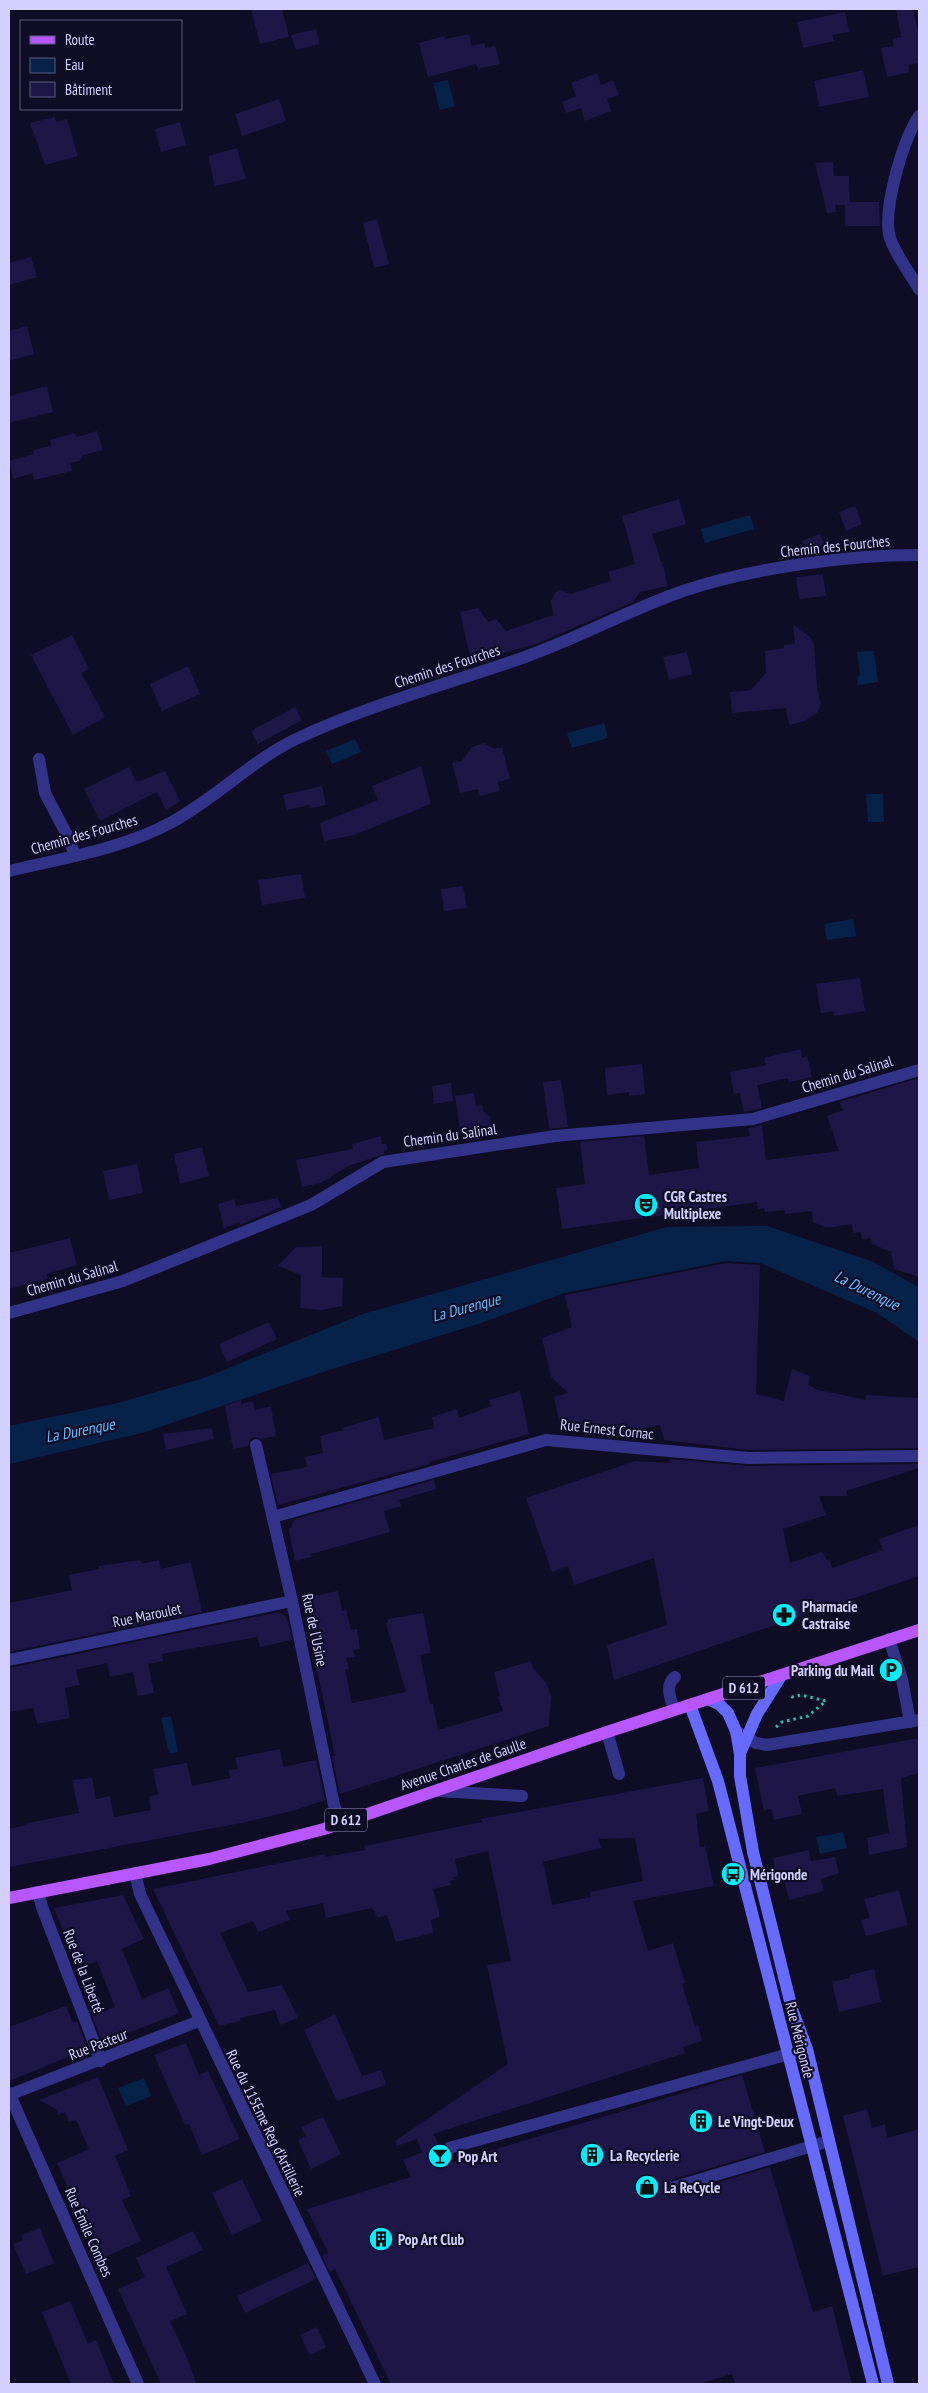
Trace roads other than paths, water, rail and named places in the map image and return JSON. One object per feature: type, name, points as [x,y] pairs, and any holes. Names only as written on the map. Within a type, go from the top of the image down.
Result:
[{"type":"main road","name":"Avenue Charles de Gaulle","points":[[9,1898],[244,1851],[324,1829],[607,1732],[919,1630]]},
{"type":"street","points":[[919,116],[908,138],[888,218],[892,244],[919,289]]},
{"type":"street","name":"Chemin des Fourches","points":[[9,871],[119,843],[172,822],[210,797],[259,760],[318,729],[379,705],[550,647],[682,591],[756,572],[830,562],[919,555]]},
{"type":"street","points":[[39,759],[45,792],[67,835],[74,855]]},
{"type":"street","name":"Chemin du Salinal","points":[[9,1313],[123,1281],[141,1274],[311,1205],[382,1162],[555,1136],[754,1119],[919,1070]]},
{"type":"street","name":"Rue Ernest Cornac","points":[[272,1517],[546,1440],[748,1458],[919,1456]]},
{"type":"street","name":"Rue de l'Usine","points":[[256,1445],[292,1601],[334,1805],[340,1822]]},
{"type":"street","name":"Rue Maroulet","points":[[9,1660],[292,1601]]},
{"type":"street","points":[[781,1676],[757,1714],[741,1734],[756,1743],[768,1745],[915,1721],[889,1640]]},
{"type":"street","points":[[674,1710],[669,1689],[671,1680],[675,1677]]},
{"type":"street","name":"Rue Mérigonde","points":[[708,1700],[720,1705],[728,1713],[741,1734],[740,1776],[753,1852],[792,2009],[807,2049],[888,2384]]},
{"type":"street","name":"Rue Mérigonde","points":[[690,1705],[718,1780],[787,2054],[874,2384]]},
{"type":"street","points":[[607,1732],[619,1774]]},
{"type":"street","points":[[435,1790],[522,1796]]},
{"type":"street","name":"Rue du 115Eme Reg d'Artillerie","points":[[135,1873],[140,1894],[199,2021],[375,2384]]},
{"type":"street","name":"Rue de la Liberté","points":[[38,1892],[101,2061]]},
{"type":"street","name":"Rue Pasteur","points":[[9,2095],[101,2061],[199,2021]]},
{"type":"street","points":[[449,2148],[807,2049]]},
{"type":"street","name":"Rue Émile Combes","points":[[9,2095],[138,2384]]},
{"type":"street","points":[[675,2187],[829,2141]]},
{"type":"water","points":[[448,80],[455,106],[440,110],[433,83]]},
{"type":"water","points":[[750,515],[754,529],[705,543],[701,529]]},
{"type":"water","points":[[874,651],[878,682],[858,685],[856,677],[860,675],[857,652]]},
{"type":"water","points":[[604,723],[608,738],[572,748],[567,733]]},
{"type":"water","points":[[355,739],[361,752],[332,764],[326,751]]},
{"type":"water","points":[[866,794],[883,794],[884,822],[868,822]]},
{"type":"water","points":[[853,919],[856,936],[827,940],[824,924]]},
{"type":"water","name":"La Durenque","points":[[767,1226],[871,1261],[919,1287],[919,1342],[877,1313],[760,1263],[726,1261],[565,1293],[478,1324],[326,1371],[142,1433],[9,1464],[9,1426],[118,1403],[204,1378],[363,1314],[667,1227]]},
{"type":"water","points":[[171,1716],[178,1752],[169,1753],[161,1718]]},
{"type":"water","points":[[843,1832],[847,1848],[820,1854],[816,1837]]},
{"type":"water","points":[[144,2078],[151,2096],[126,2106],[118,2088]]},
{"type":"place","name":"CGR Castres Multiplexe","points":[[646,1205]]},
{"type":"place","name":"Pharmacie Castraise","points":[[784,1615]]},
{"type":"place","name":"Parking du Mail","points":[[891,1670]]},
{"type":"place","name":"Mérigonde","points":[[733,1874]]},
{"type":"place","name":"Le Vingt-Deux","points":[[701,2121]]},
{"type":"place","name":"La Recyclerie","points":[[592,2155]]},
{"type":"place","name":"Pop Art","points":[[440,2156]]},
{"type":"place","name":"La ReCycle","points":[[647,2187]]},
{"type":"place","name":"Pop Art Club","points":[[381,2239]]}]
